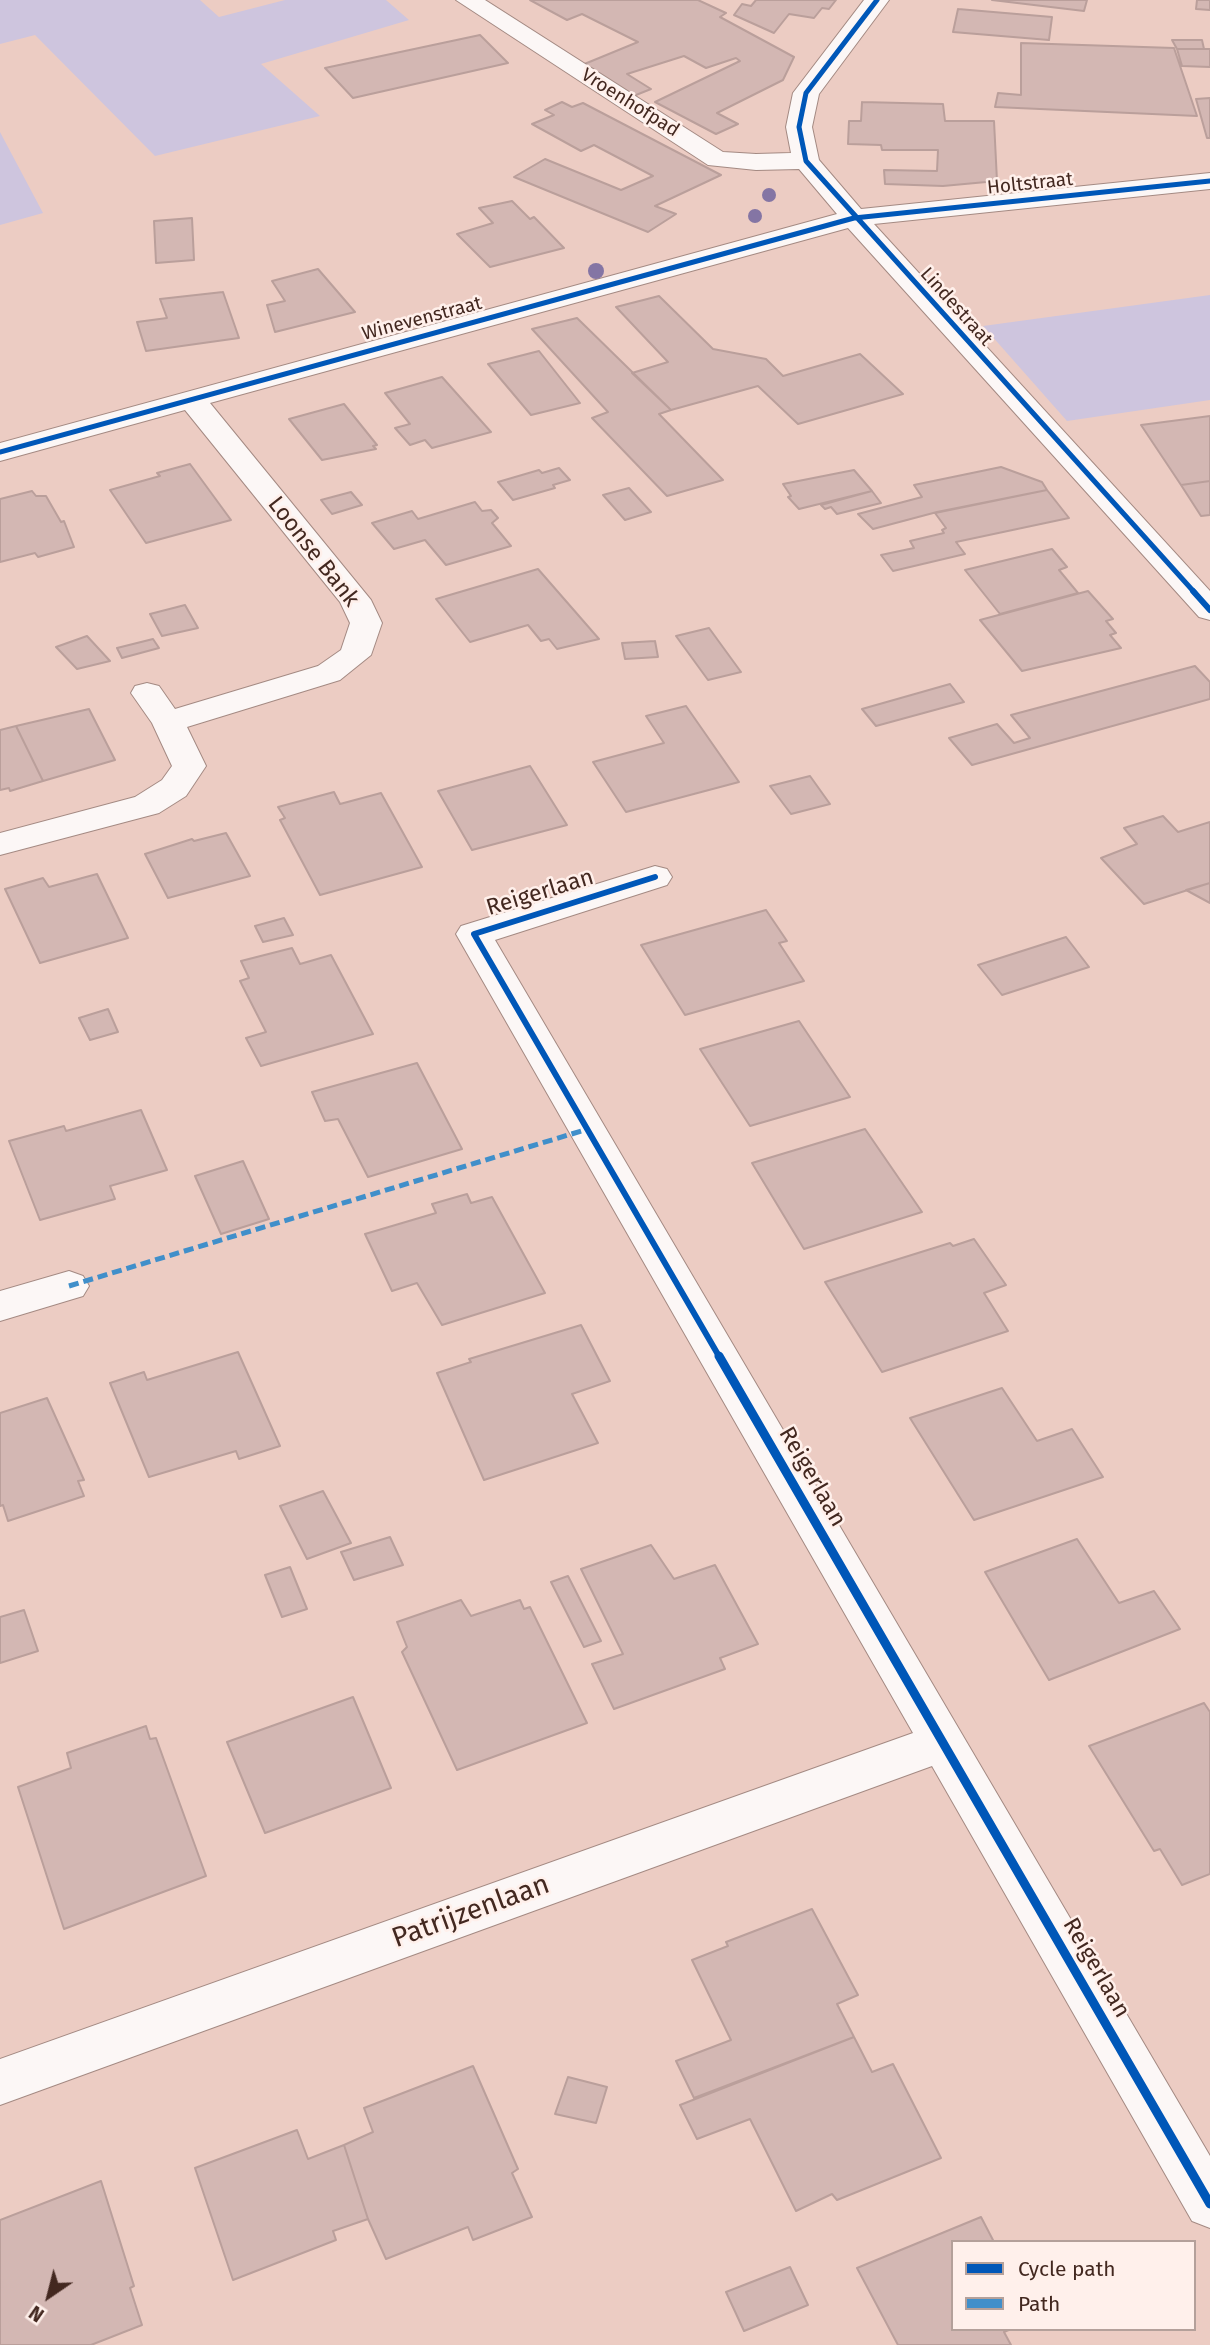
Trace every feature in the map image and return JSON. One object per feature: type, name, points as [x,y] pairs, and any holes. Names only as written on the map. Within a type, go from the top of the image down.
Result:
[{"type":"street","name":"Vroenhofpad","points":[[468,0],[717,159],[756,162],[806,161]]},
{"type":"street","name":"Lindestraat","points":[[877,0],[806,93],[799,127],[806,161],[854,219],[1210,610]]},
{"type":"street","name":"Holtstraat","points":[[854,219],[1210,181]]},
{"type":"street","name":"Winevenstraat","points":[[0,453],[191,398],[854,219]]},
{"type":"street","name":"Loonse Bank","points":[[169,722],[329,673],[355,655],[366,623],[355,600],[191,398]]},
{"type":"street","points":[[0,844],[146,805],[174,788],[188,766],[169,722],[147,693]]},
{"type":"street","name":"Reigerlaan","points":[[655,877],[474,934],[1210,2204]]},
{"type":"street","points":[[0,1306],[69,1286]]},
{"type":"street","name":"Patrijzenlaan","points":[[0,2082],[943,1742]]},
{"type":"shaded area","points":[[0,0],[200,0],[219,17],[285,0],[386,0],[409,20],[261,64],[320,116],[155,156],[35,35],[0,44]]},
{"type":"shaded area","points":[[0,132],[43,213],[0,225]]},
{"type":"shaded area","points":[[1210,295],[1210,400],[1067,421],[983,326]]},
{"type":"building","points":[[530,0],[698,0],[726,13],[720,17],[794,57],[783,80],[717,113],[738,124],[716,134],[655,102],[740,61],[736,58],[706,68],[684,56],[627,74],[651,89],[626,99],[582,65],[638,42],[582,14],[567,20]]},
{"type":"building","points":[[756,0],[836,0],[829,9],[822,8],[814,18],[789,14],[774,33],[734,15],[742,4],[751,6]]},
{"type":"building","points":[[992,0],[1087,0],[1084,11]]},
{"type":"building","points":[[1197,0],[1210,0],[1210,10],[1196,9]]},
{"type":"building","points":[[958,9],[1052,17],[1049,40],[953,32]]},
{"type":"building","points":[[480,35],[508,63],[353,98],[325,68]]},
{"type":"building","points":[[1172,40],[1202,40],[1204,49],[1177,49]]},
{"type":"building","points":[[1021,43],[1174,48],[1197,116],[995,107],[998,93],[1021,95]]},
{"type":"building","points":[[1177,49],[1210,49],[1210,67],[1182,66]]},
{"type":"building","points":[[1210,98],[1210,138],[1207,138],[1196,99]]},
{"type":"building","points":[[562,102],[572,107],[583,103],[721,175],[655,206],[676,214],[648,232],[514,177],[545,159],[621,190],[653,176],[594,145],[581,151],[532,124],[554,115],[545,110]]},
{"type":"building","points":[[862,102],[943,104],[945,121],[994,121],[997,181],[943,186],[885,184],[884,170],[937,171],[938,150],[882,150],[881,145],[848,144],[849,121],[861,121]]},
{"type":"building","points":[[512,201],[530,219],[534,217],[564,248],[490,267],[457,234],[493,223],[479,208]]},
{"type":"building","points":[[192,218],[194,260],[156,263],[154,221]]},
{"type":"building","points":[[318,269],[355,312],[275,332],[267,305],[285,301],[272,281]]},
{"type":"building","points":[[223,292],[239,338],[146,351],[137,322],[167,318],[160,299]]},
{"type":"building","points":[[659,296],[713,349],[766,359],[783,376],[860,354],[903,394],[798,424],[758,386],[671,410],[632,373],[668,362],[616,307]]},
{"type":"building","points":[[577,318],[671,410],[659,414],[723,480],[667,496],[592,418],[608,412],[532,329]]},
{"type":"building","points":[[539,351],[580,403],[531,415],[488,364]]},
{"type":"building","points":[[442,377],[491,432],[432,448],[425,440],[410,445],[395,428],[410,424],[385,393]]},
{"type":"building","points":[[344,404],[377,445],[373,446],[376,449],[322,460],[289,419]]},
{"type":"building","points":[[1210,416],[1210,481],[1181,485],[1141,425]]},
{"type":"building","points":[[190,464],[231,520],[146,543],[110,490],[160,476],[157,473]]},
{"type":"building","points":[[1001,467],[1042,482],[1047,490],[937,512],[873,529],[858,514],[922,497],[914,485]]},
{"type":"building","points":[[559,468],[570,480],[553,485],[555,488],[513,500],[498,482],[539,470],[542,473]]},
{"type":"building","points":[[854,470],[872,491],[799,509],[788,497],[791,496],[783,484]]},
{"type":"building","points":[[1210,481],[1210,515],[1201,516],[1181,485]]},
{"type":"building","points":[[629,488],[651,512],[625,520],[603,495]]},
{"type":"building","points":[[1047,490],[1069,518],[956,542],[965,554],[893,571],[881,555],[914,548],[910,541],[944,533],[942,530],[946,528],[935,513]]},
{"type":"building","points":[[32,491],[36,496],[46,496],[61,522],[64,521],[74,547],[38,557],[35,553],[0,562],[0,499]]},
{"type":"building","points":[[872,491],[881,503],[837,514],[831,507],[825,509],[821,505]]},
{"type":"building","points":[[351,492],[362,505],[332,514],[321,500]]},
{"type":"building","points":[[475,502],[482,511],[491,510],[498,518],[492,523],[511,546],[446,565],[425,540],[394,549],[372,523],[412,511],[418,519]]},
{"type":"building","points":[[1052,549],[1067,567],[1059,570],[1078,593],[1000,614],[965,570]]},
{"type":"building","points":[[538,569],[599,639],[557,649],[549,639],[541,641],[528,625],[470,642],[436,599]]},
{"type":"building","points":[[1088,591],[1113,619],[1106,621],[1116,633],[1110,635],[1121,648],[1022,671],[980,620]]},
{"type":"building","points":[[185,605],[198,628],[162,636],[150,614]]},
{"type":"building","points":[[709,628],[741,672],[708,680],[676,636]]},
{"type":"building","points":[[87,636],[110,661],[77,669],[56,647]]},
{"type":"building","points":[[153,639],[159,648],[122,658],[117,648]]},
{"type":"building","points":[[655,641],[658,657],[625,659],[622,643]]},
{"type":"building","points":[[1195,666],[1210,682],[1210,699],[972,765],[949,738],[997,724],[1014,743],[1030,738],[1011,715]]},
{"type":"building","points":[[950,684],[964,702],[876,726],[862,709]]},
{"type":"building","points":[[686,706],[739,782],[626,812],[593,762],[664,743],[646,716]]},
{"type":"building","points":[[89,709],[115,760],[43,781],[16,726]]},
{"type":"building","points":[[16,726],[43,781],[10,791],[9,788],[0,790],[0,730]]},
{"type":"building","points":[[530,766],[567,825],[472,850],[438,791]]},
{"type":"building","points":[[810,776],[830,804],[791,814],[770,786]]},
{"type":"building","points":[[334,792],[340,804],[381,793],[422,867],[320,895],[280,820],[285,818],[278,807]]},
{"type":"building","points":[[1163,816],[1178,832],[1210,822],[1210,883],[1144,904],[1101,858],[1137,844],[1124,828]]},
{"type":"building","points":[[226,833],[250,876],[168,898],[145,854],[192,839],[194,841]]},
{"type":"building","points":[[97,874],[128,938],[40,963],[5,889],[43,878],[49,887]]},
{"type":"building","points":[[1210,883],[1210,903],[1186,890]]},
{"type":"building","points":[[766,910],[787,941],[779,943],[804,981],[685,1015],[641,945]]},
{"type":"building","points":[[284,918],[293,935],[263,942],[255,926]]},
{"type":"building","points":[[1066,937],[1089,967],[1002,995],[978,965]]},
{"type":"building","points":[[292,948],[300,964],[331,955],[373,1034],[261,1066],[246,1038],[266,1032],[240,981],[249,978],[241,961]]},
{"type":"building","points":[[108,1009],[118,1032],[90,1040],[79,1018]]},
{"type":"building","points":[[799,1021],[850,1097],[750,1126],[700,1049]]},
{"type":"building","points":[[417,1063],[462,1149],[368,1177],[338,1119],[325,1121],[312,1092]]},
{"type":"building","points":[[141,1110],[167,1170],[110,1186],[115,1199],[40,1220],[9,1141],[64,1126],[66,1131]]},
{"type":"building","points":[[865,1129],[922,1212],[804,1249],[752,1163]]},
{"type":"building","points":[[243,1161],[269,1219],[221,1234],[195,1176]]},
{"type":"building","points":[[467,1194],[471,1203],[492,1197],[545,1293],[442,1325],[417,1283],[392,1291],[365,1234],[436,1213],[432,1204]]},
{"type":"building","points":[[974,1239],[1006,1285],[984,1293],[1008,1331],[882,1372],[825,1282],[950,1243],[953,1246]]},
{"type":"building","points":[[581,1325],[610,1381],[572,1394],[598,1443],[484,1480],[437,1373],[471,1362],[469,1359]]},
{"type":"building","points":[[238,1352],[280,1446],[239,1459],[236,1451],[149,1477],[110,1383],[144,1372],[147,1380]]},
{"type":"building","points":[[1002,1388],[1037,1441],[1072,1429],[1103,1477],[974,1520],[910,1418]]},
{"type":"building","points":[[47,1398],[84,1480],[78,1481],[84,1496],[8,1521],[3,1505],[0,1506],[0,1413]]},
{"type":"building","points":[[323,1491],[351,1543],[307,1559],[280,1506]]},
{"type":"building","points":[[390,1537],[403,1565],[354,1580],[341,1552]]},
{"type":"building","points":[[1077,1539],[1119,1603],[1154,1591],[1180,1629],[1049,1680],[985,1572]]},
{"type":"building","points":[[651,1545],[674,1579],[715,1565],[758,1644],[720,1658],[725,1669],[614,1709],[592,1664],[623,1654],[581,1569]]},
{"type":"building","points":[[290,1567],[307,1609],[282,1617],[265,1575]]},
{"type":"building","points":[[568,1576],[601,1641],[584,1647],[551,1582]]},
{"type":"building","points":[[461,1600],[471,1616],[520,1600],[524,1609],[530,1607],[587,1723],[457,1770],[402,1652],[407,1647],[397,1622]]},
{"type":"building","points":[[24,1610],[38,1651],[0,1663],[0,1617]]},
{"type":"building","points":[[353,1697],[391,1788],[265,1833],[227,1742]]},
{"type":"building","points":[[1204,1703],[1210,1712],[1210,1874],[1182,1885],[1160,1849],[1154,1851],[1089,1746]]},
{"type":"building","points":[[146,1726],[150,1739],[156,1738],[206,1876],[64,1929],[18,1787],[71,1768],[67,1753]]},
{"type":"building","points":[[812,1909],[858,1995],[837,2004],[854,2037],[694,2098],[676,2061],[731,2040],[692,1960],[728,1946],[726,1942]]},
{"type":"building","points":[[854,2037],[872,2072],[893,2064],[941,2158],[837,2200],[832,2194],[796,2211],[750,2119],[697,2139],[680,2105]]},
{"type":"building","points":[[473,2066],[518,2169],[512,2173],[532,2217],[473,2240],[468,2227],[386,2259],[368,2219],[344,2145],[373,2132],[364,2108]]},
{"type":"building","points":[[568,2077],[607,2087],[596,2123],[555,2114]]},
{"type":"building","points":[[297,2130],[308,2159],[344,2145],[368,2219],[333,2231],[336,2240],[233,2280],[195,2168]]},
{"type":"building","points":[[101,2181],[134,2286],[130,2288],[142,2325],[91,2345],[0,2345],[0,2220]]},
{"type":"building","points":[[981,2217],[993,2240],[951,2240],[951,2331],[1006,2331],[1004,2332],[1011,2345],[898,2345],[857,2268]]},
{"type":"building","points":[[790,2267],[808,2305],[744,2331],[726,2292]]},
{"type":"marked path","points":[[69,1286],[588,1129]]},
{"type":"cycle path","points":[[877,0],[806,93],[799,127],[806,161],[854,218],[1210,610]]},
{"type":"cycle path","points":[[0,452],[854,218],[1210,181]]},
{"type":"cycle path","points":[[655,877],[474,934],[1210,2204]]}]
